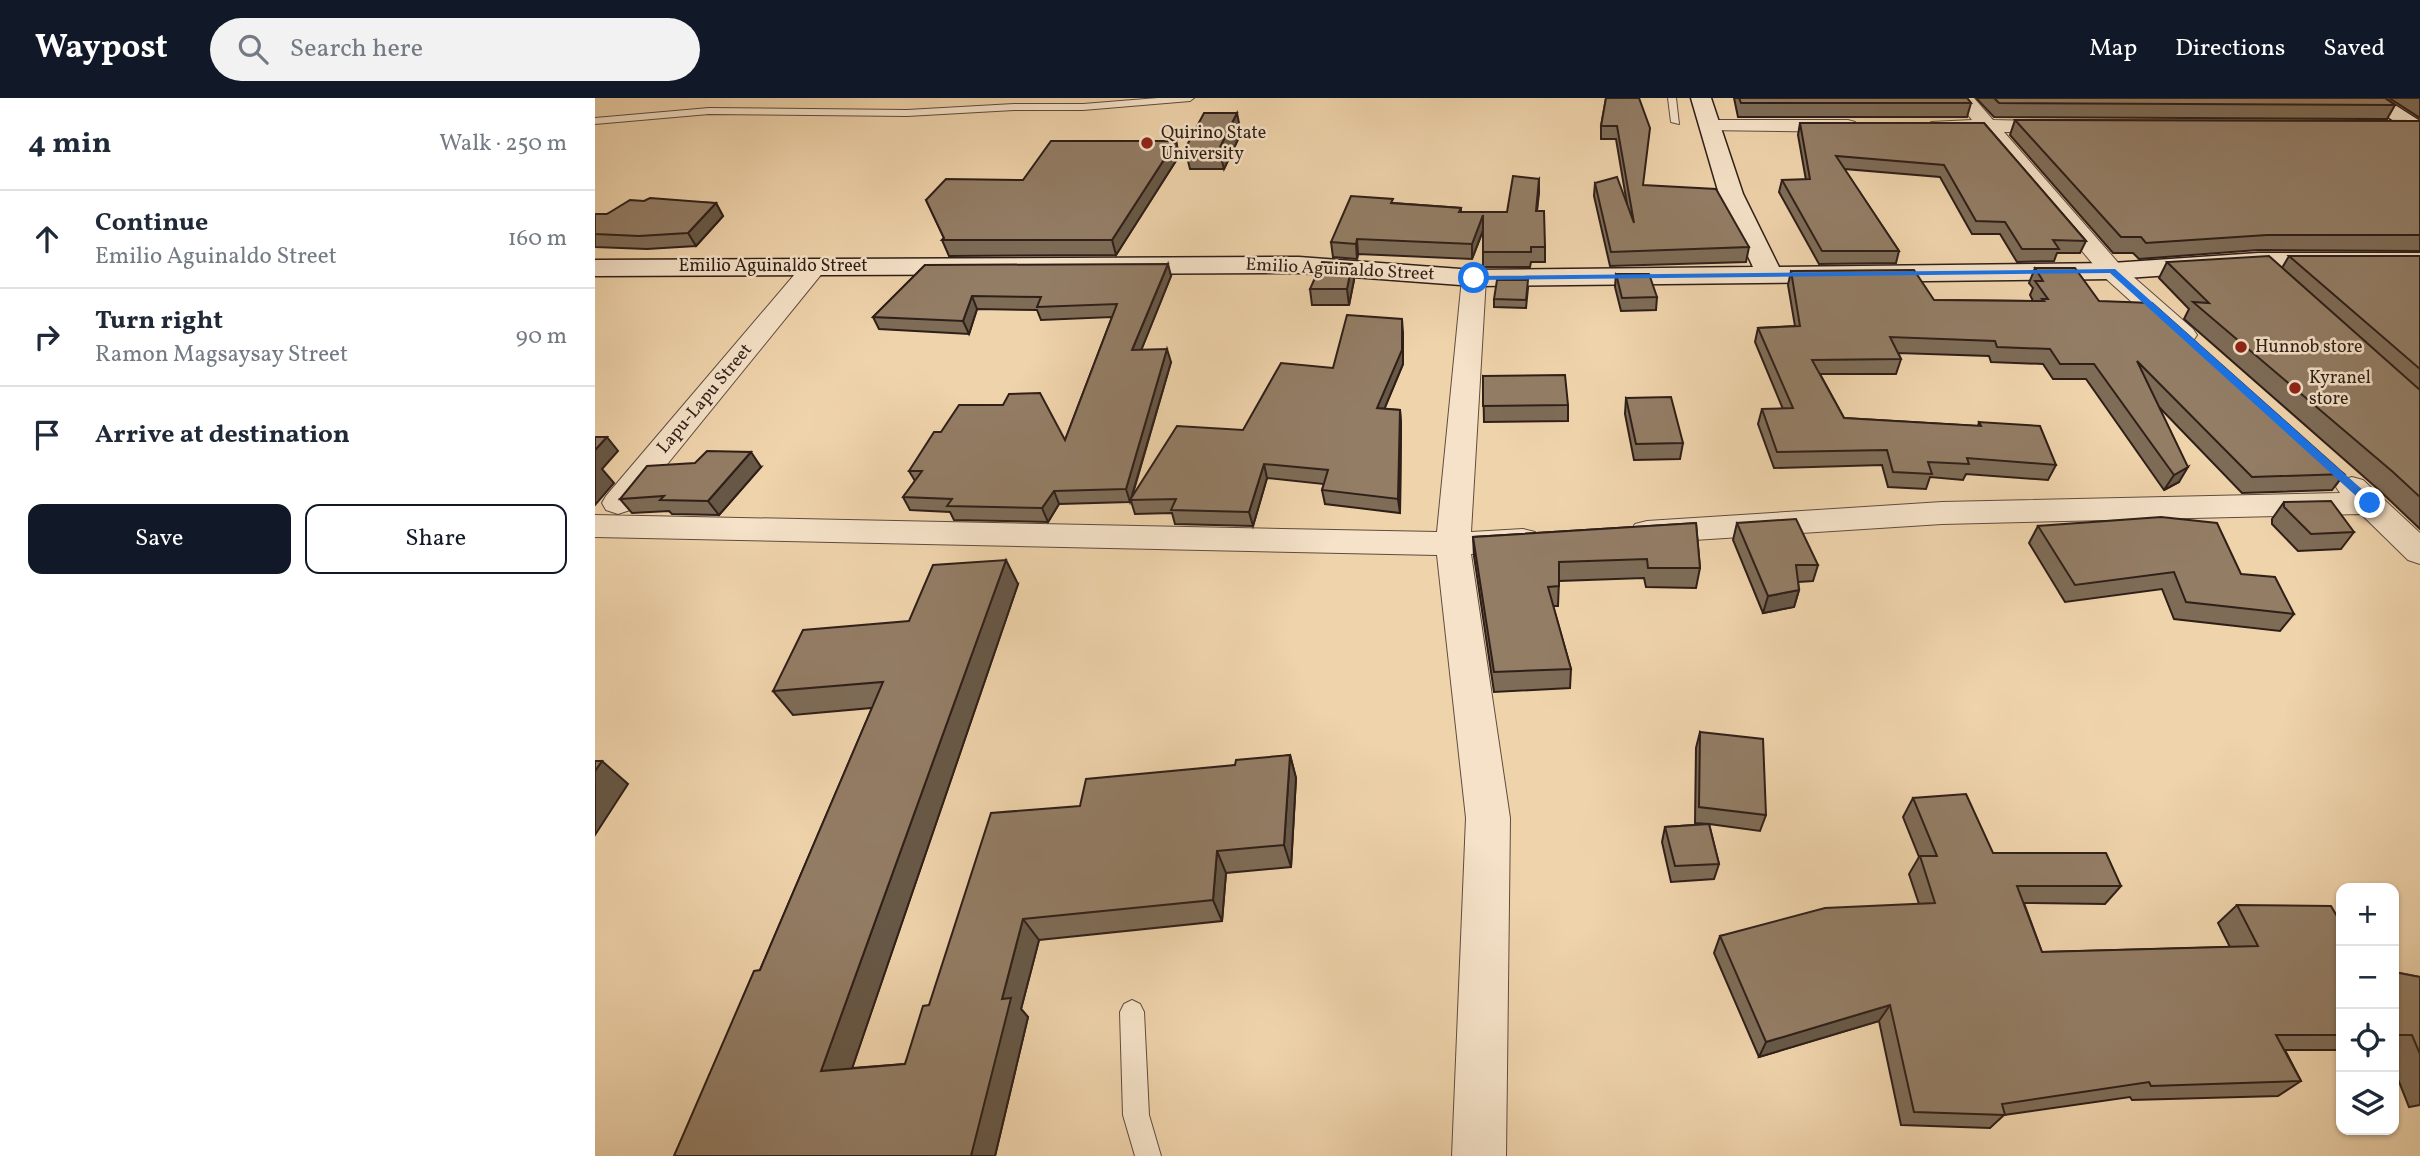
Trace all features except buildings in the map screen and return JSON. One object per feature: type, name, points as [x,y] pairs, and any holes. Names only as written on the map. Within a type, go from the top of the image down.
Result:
[{"type":"street","points":[[1701,98],[1731,194],[1770,275]]},
{"type":"street","points":[[1964,98],[2112,271],[2205,354]]},
{"type":"street","points":[[2371,98],[2418,123]]},
{"type":"street","points":[[2398,98],[2418,123]]},
{"type":"street","points":[[2371,126],[2418,123]]},
{"type":"street","points":[[1710,126],[1862,126]]},
{"type":"street","points":[[1918,126],[2083,126]]},
{"type":"street","name":"Emilio Aguinaldo Street","points":[[595,268],[1299,265],[1474,278],[2112,271],[2258,261],[2420,261]]},
{"type":"street","name":"Lapu-Lapu Street","points":[[596,528],[815,266]]},
{"type":"street","points":[[1474,278],[1453,544],[1489,818],[1479,1156]]},
{"type":"street","points":[[2329,466],[2420,552]]},
{"type":"street","points":[[1611,534],[1942,513],[2370,503]]},
{"type":"street","points":[[596,528],[1453,544],[1556,538]]},
{"type":"lane","points":[[595,121],[721,111],[907,113],[1014,107],[1083,107],[1190,98]]},
{"type":"lane","points":[[1672,98],[1676,122]]},
{"type":"lane","points":[[2258,261],[2279,279]]},
{"type":"lane","points":[[1132,1012],[1136,1115],[1147,1156]]},
{"type":"place","name":"Quirino State University","points":[[1147,143]]},
{"type":"place","name":"Hunnob store","points":[[2241,347]]},
{"type":"place","name":"Kyranel store","points":[[2295,388]]},
{"type":"route","points":[[1474,278],[2112,271],[2370,503]]}]
